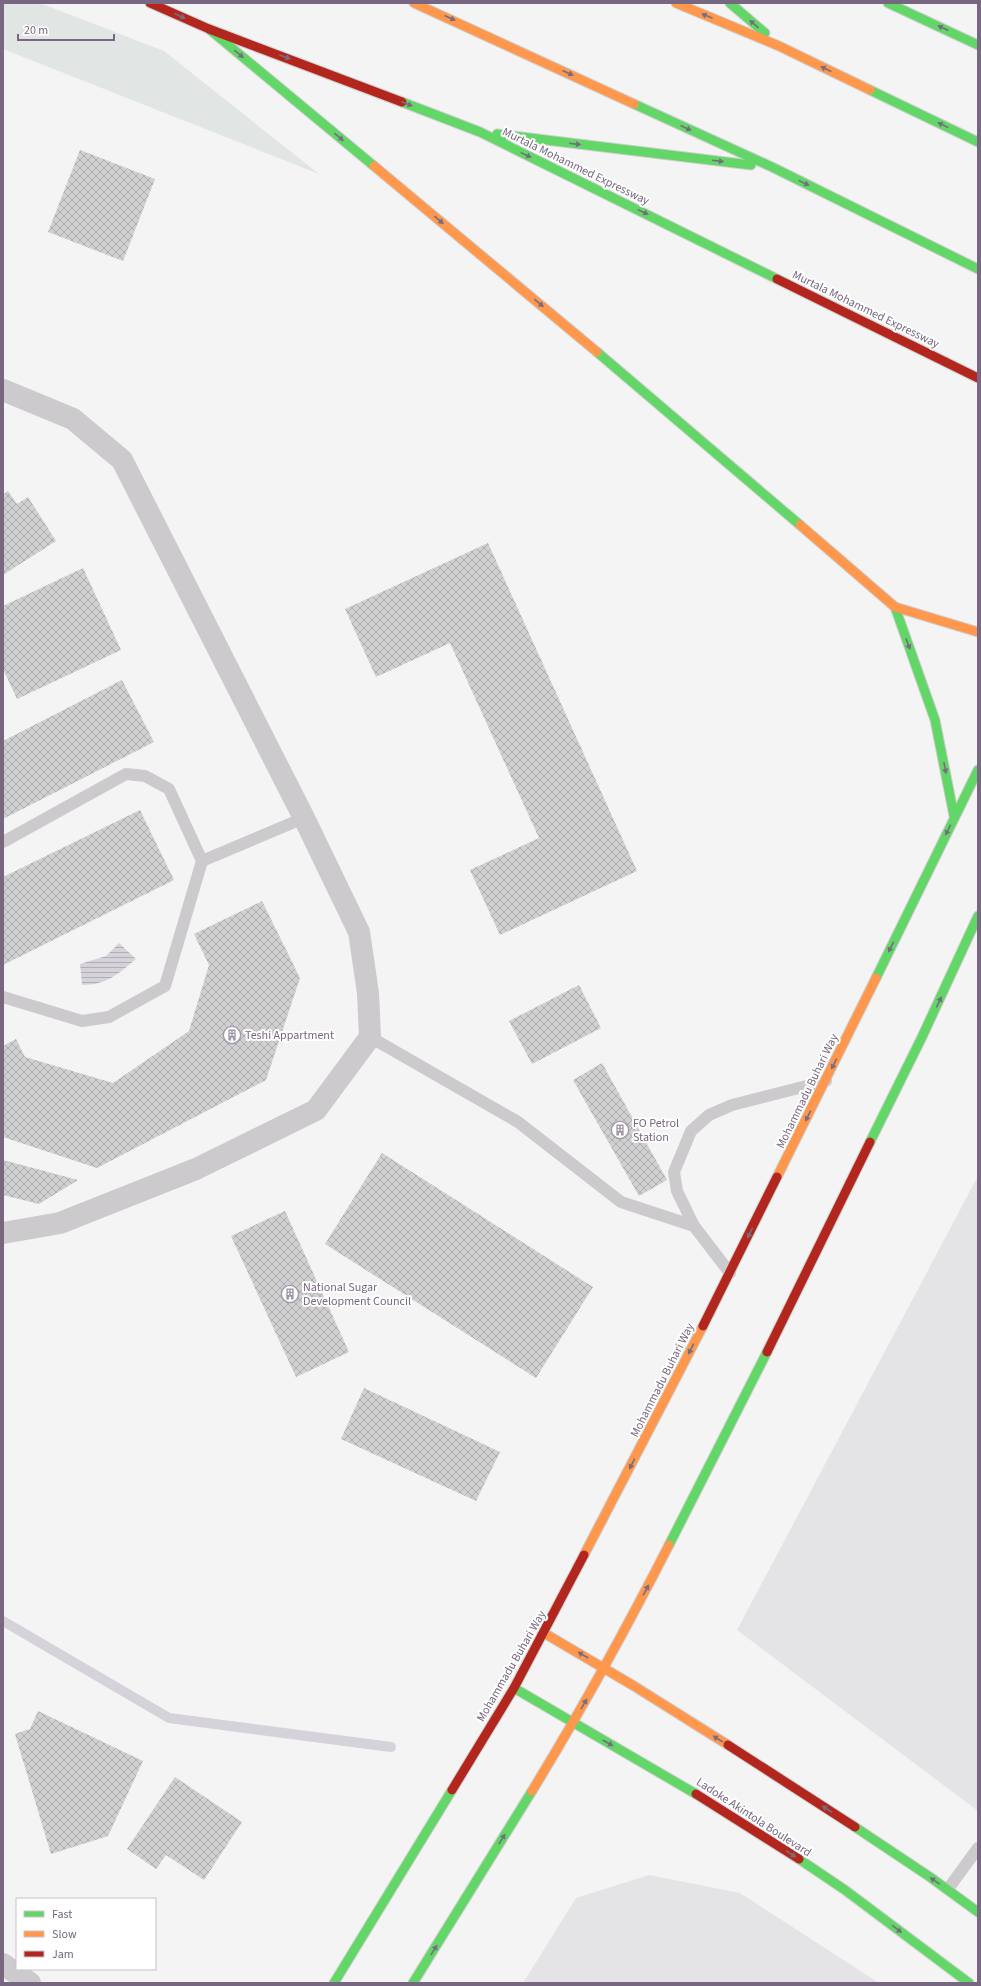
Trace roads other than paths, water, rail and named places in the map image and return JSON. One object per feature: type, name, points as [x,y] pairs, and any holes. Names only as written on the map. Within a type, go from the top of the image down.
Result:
[{"type":"main road","name":"Murtala Mohammed Expressway","points":[[150,3],[209,29],[480,132],[978,378]]},
{"type":"main road","points":[[414,3],[772,167],[978,269]]},
{"type":"main road","points":[[676,3],[779,46],[978,142]]},
{"type":"main road","points":[[730,3],[779,46]]},
{"type":"main road","points":[[888,3],[978,45]]},
{"type":"main road","points":[[209,29],[571,330],[894,607],[950,625],[978,632]]},
{"type":"main road","points":[[480,132],[772,167]]},
{"type":"main road","points":[[894,607],[935,720],[954,816]]},
{"type":"main road","name":"Mohammadu Buhari Way","points":[[334,1983],[514,1688],[544,1633],[730,1273],[826,1082],[954,816],[978,770]]},
{"type":"main road","points":[[413,1983],[574,1723],[605,1668],[727,1434],[922,1037],[978,916]]},
{"type":"main road","points":[[544,1633],[605,1668],[873,1838],[948,1889],[978,1912]]},
{"type":"main road","name":"Ladoke Akintola Boulevard","points":[[514,1688],[716,1805],[845,1890],[969,1983]]},
{"type":"street","points":[[3,390],[73,419],[122,460],[304,818],[359,932],[368,993],[370,1037],[316,1110],[196,1169],[60,1223],[3,1233]]},
{"type":"street","points":[[3,1964],[28,1982]]},
{"type":"lane","points":[[3,842],[126,774],[145,776],[169,789],[202,861],[165,986],[109,1017],[82,1021],[3,997]]},
{"type":"lane","points":[[202,861],[304,818]]},
{"type":"lane","points":[[370,1037],[518,1122],[621,1202],[694,1226]]},
{"type":"lane","points":[[730,1273],[694,1226],[677,1191],[674,1172],[691,1131],[709,1115],[732,1106],[826,1082]]},
{"type":"lane","points":[[948,1889],[978,1848]]},
{"type":"waterway","points":[[3,1621],[169,1718],[391,1747]]},
{"type":"place","name":"Teshi Appartment","points":[[232,1035]]},
{"type":"place","name":"FO Petrol Station","points":[[620,1130]]},
{"type":"place","name":"National Sugar Development Council","points":[[290,1294]]}]
